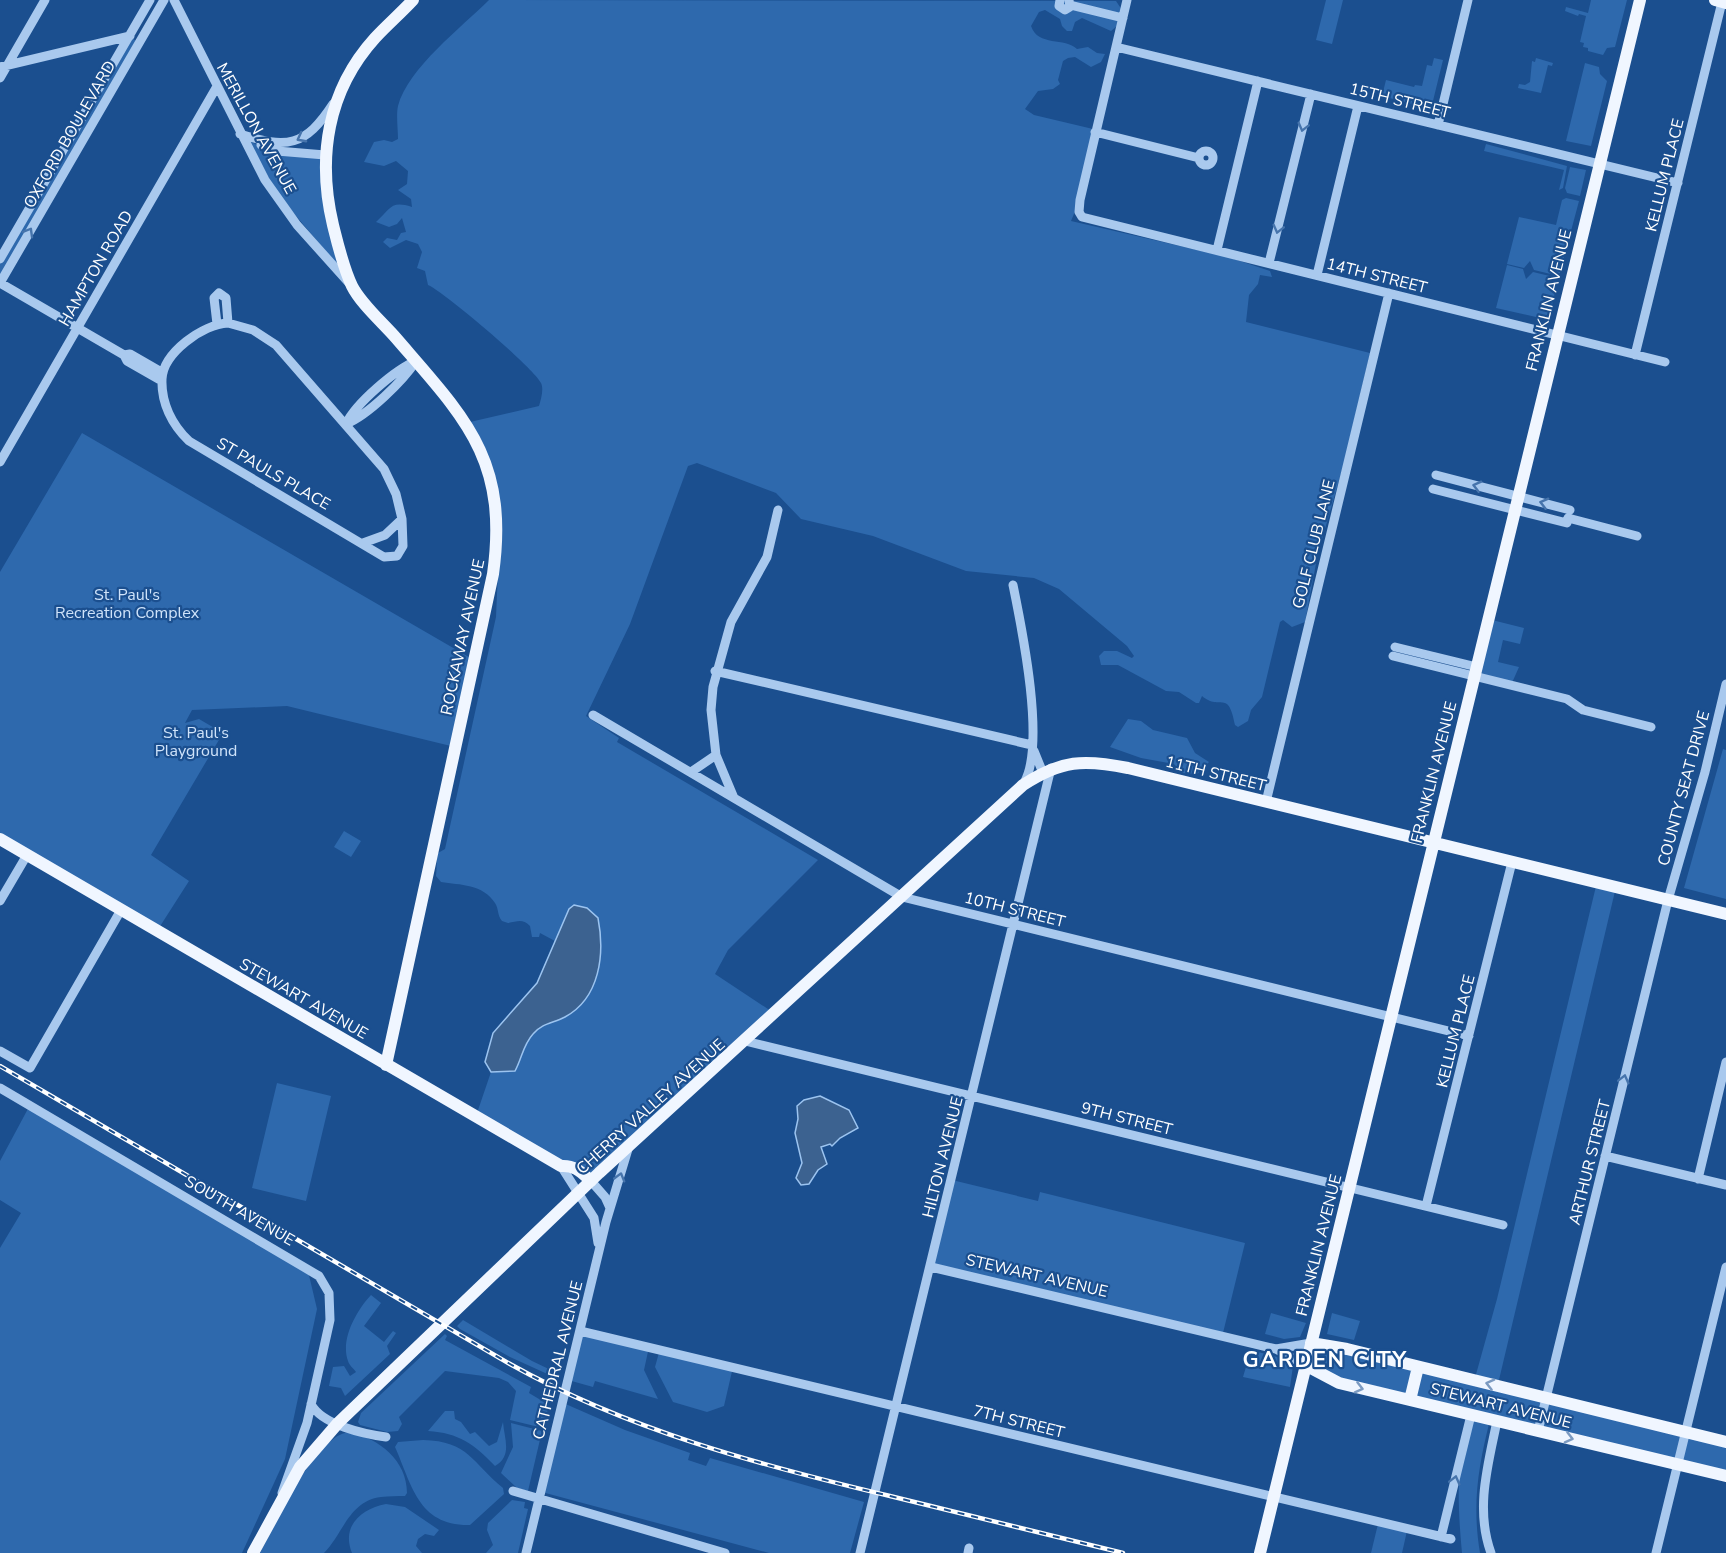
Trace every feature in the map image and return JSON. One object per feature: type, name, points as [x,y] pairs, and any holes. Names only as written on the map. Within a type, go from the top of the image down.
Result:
[{"type":"main road","name":"ROCKAWAY AVENUE","points":[[386,1065],[493,574],[497,534],[490,482],[476,440],[458,409],[353,287],[329,207],[326,138],[339,95],[359,59],[374,39],[414,0]]},
{"type":"main road","name":"FRANKLIN AVENUE","points":[[1260,1553],[1640,0]]},
{"type":"main road","name":"11TH STREET","points":[[1047,770],[1075,763],[1110,765],[1726,914]]},
{"type":"main road","name":"CHERRY VALLEY AVENUE","points":[[293,1478],[306,1458],[338,1423],[591,1181],[1023,785],[1047,770]]},
{"type":"main road","name":"STEWART AVENUE","points":[[0,840],[561,1166],[574,1167],[591,1181]]},
{"type":"main road","name":"STEWART AVENUE","points":[[1311,1343],[1418,1366],[1726,1442]]},
{"type":"main road","name":"STEWART AVENUE","points":[[1305,1365],[1339,1383],[1726,1476]]},
{"type":"main road","points":[[1410,1400],[1418,1366]]},
{"type":"main road","points":[[253,1553],[293,1478]]},
{"type":"street","points":[[0,78],[3,67],[45,0]]},
{"type":"street","name":"OXFORD BOULEVARD","points":[[0,259],[150,0]]},
{"type":"street","name":"OXFORD BOULEVARD","points":[[0,283],[164,0]]},
{"type":"street","name":"MERILLON AVENUE","points":[[174,0],[240,134],[281,203],[353,287]]},
{"type":"street","points":[[1060,0],[1058,4],[1062,9],[1067,9],[1070,2],[1123,18]]},
{"type":"street","points":[[1127,0],[1095,132],[1199,158]]},
{"type":"street","points":[[1438,125],[1468,0]]},
{"type":"street","name":"KELLUM PLACE","points":[[1635,355],[1721,2]]},
{"type":"street","points":[[3,67],[129,36],[140,42]]},
{"type":"street","name":"15TH STREET","points":[[1116,47],[1678,183]]},
{"type":"street","points":[[1217,250],[1258,81]]},
{"type":"street","name":"HAMPTON ROAD","points":[[0,462],[216,88]]},
{"type":"street","points":[[1269,263],[1311,94]]},
{"type":"street","points":[[240,134],[278,144],[300,140],[323,120],[339,95]]},
{"type":"street","points":[[1317,275],[1358,106]]},
{"type":"street","points":[[81,120],[91,126]]},
{"type":"street","name":"14TH STREET","points":[[1095,132],[1080,200],[1079,212],[1082,217],[1665,362]]},
{"type":"street","points":[[240,134],[277,151],[325,155]]},
{"type":"street","points":[[37,195],[48,201]]},
{"type":"street","points":[[0,283],[124,355],[130,354],[162,377],[185,341],[217,324],[228,323],[253,330],[270,340],[384,469],[396,494],[402,519],[385,535],[363,543]]},
{"type":"street","points":[[217,324],[214,298],[219,293],[226,298],[228,323]]},
{"type":"street","name":"GOLF CLUB LANE","points":[[1266,802],[1389,293]]},
{"type":"street","points":[[346,424],[357,419],[409,372],[416,361]]},
{"type":"street","name":"ST PAULS PLACE","points":[[162,377],[170,417],[189,441],[389,558],[398,556],[402,551],[402,519]]},
{"type":"street","points":[[1436,476],[1518,496],[1569,517],[1637,536]]},
{"type":"street","points":[[1433,489],[1514,510],[1569,517]]},
{"type":"street","points":[[734,798],[716,755],[711,710],[716,671],[731,622],[765,563],[778,510]]},
{"type":"street","points":[[1013,585],[1024,640],[1032,746],[1031,768],[1023,785]]},
{"type":"street","points":[[1394,652],[1476,672],[1567,699],[1583,710],[1651,727]]},
{"type":"street","points":[[716,671],[1032,746],[1047,770]]},
{"type":"street","name":"COUNTY SEAT DRIVE","points":[[1668,900],[1705,772],[1726,684]]},
{"type":"street","name":"10TH STREET","points":[[593,715],[902,897],[1469,1036]]},
{"type":"street","points":[[691,772],[716,755]]},
{"type":"street","name":"HILTON AVENUE","points":[[860,1553],[1015,924],[1047,770]]},
{"type":"street","points":[[0,901],[27,855]]},
{"type":"street","name":"KELLUM PLACE","points":[[1426,1206],[1512,862]]},
{"type":"street","name":"ARTHUR STREET","points":[[1539,1431],[1668,900]]},
{"type":"street","points":[[0,1051],[30,1068],[121,910]]},
{"type":"street","name":"9TH STREET","points":[[745,1041],[1503,1225]]},
{"type":"street","points":[[1698,1179],[1726,1062]]},
{"type":"street","name":"SOUTH AVENUE","points":[[0,1088],[319,1276],[329,1293],[332,1310],[307,1423]]},
{"type":"street","name":"CATHEDRAL AVENUE","points":[[526,1553],[610,1208],[629,1146]]},
{"type":"street","points":[[1605,1156],[1726,1185]]},
{"type":"street","points":[[561,1166],[594,1218],[599,1253]]},
{"type":"street","points":[[591,1181],[602,1192],[610,1208]]},
{"type":"street","name":"STEWART AVENUE","points":[[931,1267],[1276,1349],[1305,1365]]},
{"type":"street","points":[[1656,1553],[1726,1267]]},
{"type":"street","name":"7TH STREET","points":[[580,1331],[1451,1539]]},
{"type":"street","name":"STEWART AVENUE","points":[[1276,1349],[1311,1343]]},
{"type":"street","points":[[311,1404],[318,1413],[338,1423],[386,1437]]},
{"type":"street","points":[[1441,1537],[1471,1415]]},
{"type":"street","points":[[1491,1553],[1483,1506],[1484,1484],[1497,1421]]},
{"type":"street","points":[[293,1478],[303,1453],[307,1423]]},
{"type":"street","points":[[280,1503],[307,1423]]},
{"type":"street","points":[[513,1491],[725,1553]]},
{"type":"green space","points":[[489,0],[1116,1],[1122,10],[1117,26],[1111,31],[1082,18],[1075,22],[1072,31],[1067,31],[1060,19],[1045,10],[1039,12],[1031,26],[1039,37],[1066,43],[1077,49],[1088,47],[1097,53],[1105,54],[1101,62],[1091,67],[1075,57],[1063,61],[1058,80],[1060,84],[1053,89],[1038,91],[1025,109],[1034,115],[1093,129],[1076,209],[1071,221],[1228,257],[1270,271],[1272,277],[1260,275],[1258,284],[1249,295],[1246,322],[1370,353],[1343,467],[1318,553],[1305,622],[1292,627],[1283,620],[1280,622],[1262,697],[1251,710],[1248,721],[1238,727],[1235,725],[1230,707],[1226,704],[1214,702],[1202,696],[1199,703],[1196,703],[1179,692],[1166,691],[1118,665],[1101,665],[1099,656],[1104,651],[1117,651],[1132,658],[1134,656],[1127,646],[1059,589],[1034,578],[966,571],[873,536],[801,519],[776,493],[697,463],[688,466],[630,624],[586,716],[619,738],[617,742],[818,860],[728,950],[715,974],[774,1013],[599,1173],[578,1176],[476,1116],[491,1072],[485,1062],[493,1033],[537,983],[555,941],[540,933],[539,937],[532,937],[530,926],[524,922],[502,921],[495,903],[484,892],[471,886],[441,882],[436,876],[438,853],[445,849],[496,617],[499,548],[495,498],[470,422],[539,406],[542,385],[522,362],[488,331],[428,285],[425,271],[417,268],[422,252],[418,244],[406,240],[390,248],[383,242],[387,238],[397,240],[401,233],[406,232],[402,218],[397,224],[389,227],[376,222],[395,205],[412,207],[411,199],[398,190],[407,184],[408,171],[396,161],[384,166],[364,162],[374,142],[384,140],[392,142],[398,139],[398,106],[413,77],[437,49]]},
{"type":"green space","points":[[1326,0],[1343,0],[1332,44],[1316,40]]},
{"type":"green space","points":[[1591,0],[1627,0],[1615,47],[1607,48],[1603,55],[1588,51],[1588,48],[1583,47],[1584,43],[1580,42],[1586,16],[1579,14],[1578,16],[1565,11],[1566,7],[1588,13]]},
{"type":"green space","points":[[130,37],[138,42],[0,280],[0,261]]},
{"type":"green space","points":[[1434,58],[1443,60],[1431,109],[1382,96],[1386,80],[1414,87],[1415,85],[1422,86],[1427,65],[1432,66]]},
{"type":"green space","points":[[1536,58],[1553,63],[1552,66],[1548,65],[1541,93],[1518,88],[1519,84],[1525,85],[1530,82],[1532,61],[1535,62]]},
{"type":"green space","points":[[1585,63],[1599,67],[1600,74],[1607,81],[1591,146],[1566,141]]},
{"type":"green space","points":[[244,138],[265,149],[323,158],[344,273],[281,198]]},
{"type":"green space","points":[[1486,144],[1567,166],[1563,188],[1559,190],[1564,170],[1484,151]]},
{"type":"green space","points":[[1570,167],[1586,170],[1580,196],[1567,193],[1565,188]]},
{"type":"green space","points":[[1566,198],[1579,201],[1559,276],[1534,270],[1530,261],[1524,268],[1507,264],[1519,217],[1556,225],[1562,200]]},
{"type":"green space","points":[[1507,265],[1523,269],[1526,279],[1533,272],[1558,278],[1549,320],[1496,308]]},
{"type":"green space","name":"St. Paul's Recreation Complex","points":[[82,433],[474,660],[455,747],[287,706],[192,710],[185,723],[199,719],[223,733],[151,855],[189,881],[157,931],[0,840],[0,572]]},
{"type":"green space","points":[[1488,619],[1524,628],[1520,644],[1503,640],[1498,662],[1519,667],[1511,685],[1475,676]]},
{"type":"green space","points":[[1128,719],[1141,721],[1153,730],[1187,738],[1195,753],[1209,762],[1197,774],[1182,773],[1174,764],[1141,758],[1110,747]]},
{"type":"green space","points":[[1723,749],[1726,750],[1726,899],[1684,888]]},
{"type":"green space","points":[[344,831],[361,841],[351,857],[334,847]]},
{"type":"green space","points":[[1597,882],[1616,887],[1498,1384],[1726,1442],[1726,1477],[1490,1420],[1482,1454],[1476,1502],[1480,1553],[1462,1553],[1459,1483],[1461,1450],[1467,1414],[1323,1377],[1309,1359],[1317,1348],[1475,1378],[1497,1299]]},
{"type":"green space","points":[[277,1083],[331,1096],[306,1201],[252,1188]]},
{"type":"green space","points":[[30,1105],[308,1271],[317,1309],[285,1459],[242,1553],[0,1553],[0,1248],[21,1213],[0,1200],[0,1161]]},
{"type":"green space","points":[[952,1180],[1038,1201],[1040,1192],[1245,1243],[1222,1337],[931,1267]]},
{"type":"green space","points":[[371,1295],[381,1303],[364,1326],[384,1342],[393,1331],[396,1333],[387,1346],[390,1354],[345,1396],[341,1388],[329,1386],[333,1367],[344,1366],[350,1376],[356,1372],[348,1361],[346,1344],[355,1317]]},
{"type":"green space","points":[[1271,1313],[1306,1323],[1300,1337],[1284,1339],[1265,1334]]},
{"type":"green space","points":[[1332,1313],[1360,1321],[1354,1340],[1327,1334]]},
{"type":"green space","points":[[463,1320],[553,1371],[554,1377],[510,1357],[460,1329],[457,1326]]},
{"type":"green space","points":[[581,1330],[649,1347],[644,1370],[658,1399],[595,1381],[593,1387],[568,1380]]},
{"type":"green space","points":[[445,1334],[447,1336],[445,1340],[531,1387],[529,1393],[549,1405],[543,1428],[510,1420],[516,1391],[508,1382],[499,1378],[445,1371],[399,1417],[402,1424],[398,1431],[387,1432],[360,1425],[358,1422],[361,1413]]},
{"type":"green space","points":[[660,1349],[733,1367],[724,1406],[707,1412],[673,1402],[655,1367]]},
{"type":"green space","points":[[1251,1350],[1277,1357],[1293,1366],[1290,1387],[1243,1377]]},
{"type":"green space","points":[[561,1402],[625,1430],[690,1453],[688,1460],[706,1466],[710,1458],[864,1502],[850,1553],[769,1553],[538,1491]]},
{"type":"green space","points":[[445,1411],[454,1411],[455,1419],[461,1422],[470,1434],[475,1432],[489,1446],[497,1442],[503,1422],[506,1452],[501,1462],[495,1466],[465,1441],[449,1434],[428,1431]]},
{"type":"green space","points":[[511,1423],[542,1431],[528,1491],[517,1488],[501,1473],[513,1447]]},
{"type":"green space","points":[[350,1432],[381,1446],[397,1461],[406,1481],[405,1496],[381,1497],[361,1505],[354,1511],[324,1553],[260,1553],[286,1502],[310,1464],[323,1448],[337,1437]]},
{"type":"green space","points":[[423,1440],[451,1444],[469,1455],[503,1488],[504,1494],[470,1525],[439,1519],[419,1501],[395,1447],[398,1442]]},
{"type":"green space","points":[[512,1500],[525,1502],[524,1508],[528,1509],[518,1553],[486,1553],[493,1545],[487,1530],[488,1523]]},
{"type":"green space","points":[[386,1504],[405,1507],[439,1530],[434,1536],[425,1534],[418,1539],[416,1546],[422,1553],[352,1553],[349,1535],[355,1520],[369,1510]]},
{"type":"green space","points":[[1378,1524],[1407,1531],[1402,1553],[1371,1553]]},
{"type":"shaded area","points":[[574,905],[587,908],[598,918],[600,960],[593,987],[577,1009],[533,1034],[515,1071],[491,1072],[485,1062],[493,1033],[537,983],[569,909]]},
{"type":"shaded area","points":[[820,1096],[849,1110],[858,1128],[840,1138],[832,1146],[830,1144],[821,1147],[827,1164],[818,1170],[809,1184],[801,1185],[796,1178],[802,1163],[795,1133],[798,1119],[797,1106],[804,1100]]},
{"type":"railway","points":[[0,1066],[510,1364],[601,1408],[695,1443],[792,1472],[1123,1553]]},
{"type":"district","name":"GARDEN CITY","points":[[1325,1359]]},
{"type":"park label","name":"St. Paul's Playground","points":[[196,741]]}]
